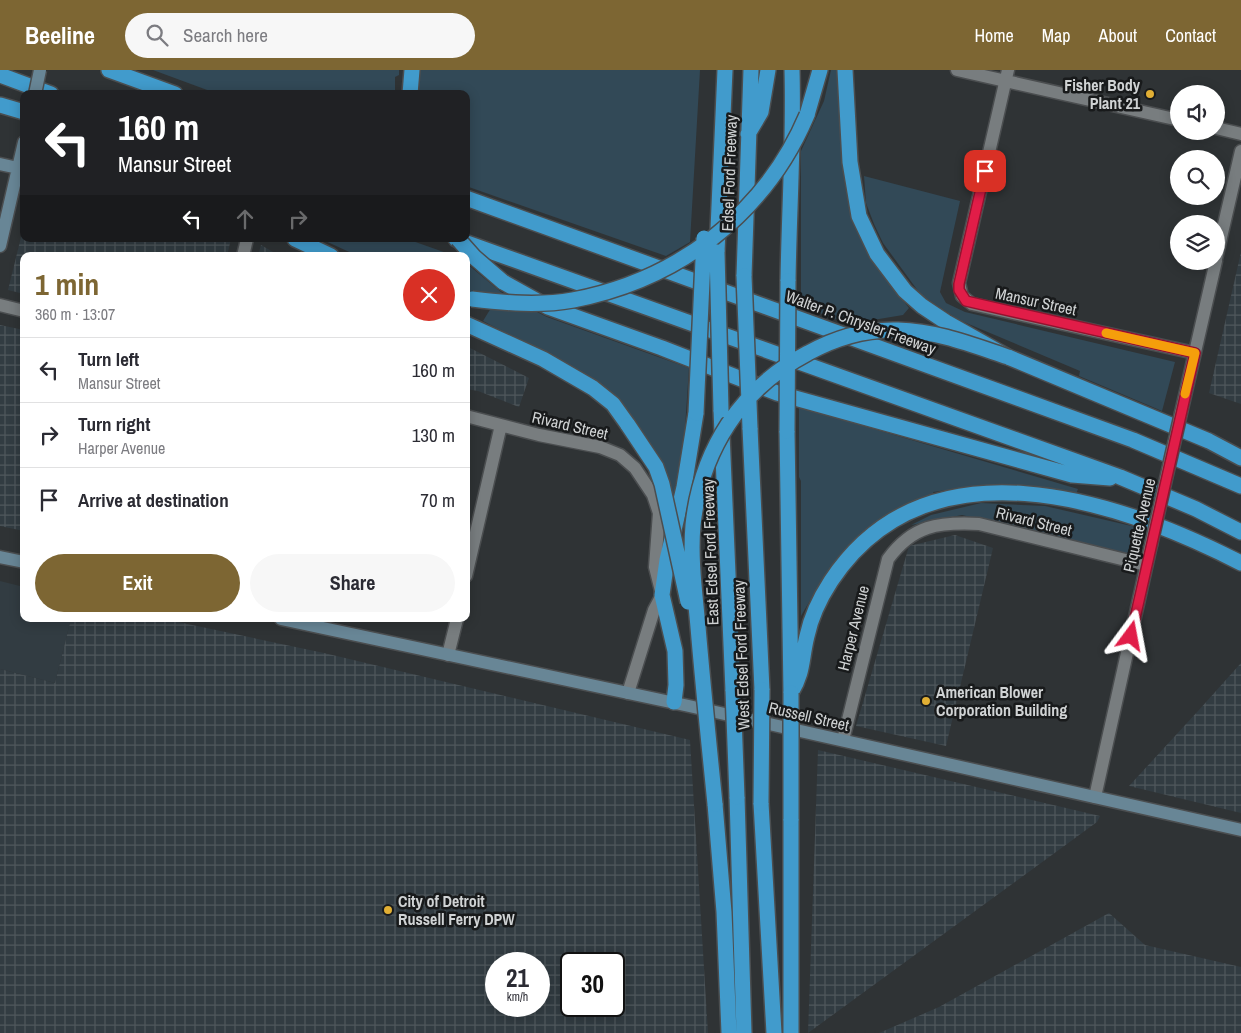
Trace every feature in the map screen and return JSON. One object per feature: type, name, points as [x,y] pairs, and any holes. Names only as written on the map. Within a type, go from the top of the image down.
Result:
[{"type":"highway","points":[[109,70],[164,90]]},
{"type":"highway","points":[[410,90],[412,70]]},
{"type":"highway","name":"East Edsel Ford Freeway","points":[[725,70],[717,252],[744,1033]]},
{"type":"highway","name":"Edsel Ford Freeway","points":[[744,276],[751,70]]},
{"type":"highway","points":[[748,135],[761,112],[768,70]]},
{"type":"highway","points":[[791,1033],[788,281],[789,206],[794,129],[792,70]]},
{"type":"highway","points":[[470,299],[506,303],[573,300],[633,284],[684,259],[735,220],[772,178],[797,137],[807,115],[820,70]]},
{"type":"highway","points":[[845,70],[854,189],[859,216],[877,254],[905,291],[922,306],[1008,357]]},
{"type":"highway","points":[[0,75],[40,90]]},
{"type":"highway","points":[[0,105],[20,111]]},
{"type":"highway","points":[[0,116],[20,120]]},
{"type":"highway","name":"Walter P. Chrysler Freeway","points":[[470,199],[1133,440],[1241,486]]},
{"type":"highway","points":[[674,702],[676,686],[675,651],[662,595],[667,560],[684,487],[696,413],[705,234],[718,200]]},
{"type":"highway","points":[[301,242],[323,252]]},
{"type":"highway","points":[[460,242],[469,252]]},
{"type":"highway","points":[[465,242],[1120,477],[1196,509],[1241,532]]},
{"type":"highway","points":[[470,253],[503,282],[548,307],[662,348],[777,393],[1072,475],[1096,478],[1120,477]]},
{"type":"highway","name":"West Edsel Ford Freeway","points":[[744,276],[762,690],[761,804],[774,1033]]},
{"type":"highway","points":[[470,326],[543,359],[593,388],[613,404],[656,467],[662,484],[702,674]]},
{"type":"highway","points":[[729,1033],[724,912],[692,560],[696,502],[709,461],[724,429],[755,390],[782,367],[838,339],[879,331],[904,330],[939,335],[1008,357],[1209,441],[1241,458]]},
{"type":"highway","points":[[791,693],[801,676],[807,637],[822,596],[832,580],[865,540],[911,511],[934,503],[966,496],[1024,493],[1057,496],[1125,513],[1190,539],[1241,563]]},
{"type":"street","points":[[36,90],[40,70]]},
{"type":"street","points":[[957,70],[1007,75],[1170,118]]},
{"type":"street","name":"Mansur Street","points":[[1007,75],[959,284],[962,296],[972,304],[1195,353]]},
{"type":"street","points":[[1225,130],[1241,134]]},
{"type":"street","name":"Piquette Avenue","points":[[1225,221],[1241,151]]},
{"type":"street","points":[[0,246],[20,159]]},
{"type":"street","points":[[0,164],[18,168]]},
{"type":"street","name":"Piquette Avenue","points":[[1095,797],[1214,270]]},
{"type":"street","points":[[0,305],[20,310]]},
{"type":"street","name":"Rivard Street","points":[[470,417],[600,447],[620,454],[635,468],[653,496],[659,513],[655,567],[662,595]]},
{"type":"street","points":[[470,559],[501,425]]},
{"type":"street","name":"Rivard Street","points":[[913,534],[927,527],[951,523],[979,524],[1146,565]]},
{"type":"street","name":"Harper Avenue","points":[[843,740],[888,559],[899,544],[913,534]]},
{"type":"street","points":[[0,557],[20,561]]},
{"type":"street","points":[[628,693],[654,610],[662,595]]},
{"type":"street","name":"Russell Street","points":[[295,622],[674,702],[1241,830]]},
{"type":"street","points":[[448,655],[456,622]]},
{"type":"shaded area","points":[[153,70],[399,70],[399,75],[395,77],[395,90],[207,90]]},
{"type":"shaded area","points":[[419,70],[700,70],[690,242],[666,256],[470,187],[470,90],[417,90]]},
{"type":"shaded area","points":[[831,70],[839,70],[843,163],[848,200],[853,218],[857,230],[870,254],[909,308],[903,315],[849,324],[801,306],[801,151],[824,101]]},
{"type":"shaded area","points":[[864,176],[960,201],[940,292],[946,303],[965,312],[1175,362],[1162,411],[1079,376],[1080,371],[959,320],[921,295],[883,243],[866,203]]},
{"type":"shaded area","points":[[20,241],[230,242],[228,252],[20,252],[20,293],[8,290]]},
{"type":"shaded area","points":[[328,242],[415,242],[444,252],[349,252]]},
{"type":"shaded area","points":[[261,245],[273,252],[259,252]]},
{"type":"shaded area","points":[[1241,252],[1241,404],[1209,393]]},
{"type":"shaded area","points":[[470,266],[507,297],[547,317],[689,368],[685,428],[672,507],[655,453],[636,423],[619,404],[578,372],[483,321],[491,308],[470,295]]},
{"type":"shaded area","points":[[0,325],[20,329],[20,530],[0,526]]},
{"type":"shaded area","points":[[470,348],[529,378],[519,407],[470,390]]},
{"type":"shaded area","points":[[799,407],[1078,489],[1076,494],[1005,487],[933,492],[934,494],[931,498],[882,522],[867,532],[847,550],[830,571],[801,616]]},
{"type":"shaded area","points":[[981,503],[1045,506],[1136,527],[1128,554],[962,515],[911,525],[931,515]]},
{"type":"shaded area","points":[[955,535],[993,548],[946,746],[856,726],[909,546]]},
{"type":"shaded area","points":[[0,581],[20,586],[20,622],[70,622],[55,683],[0,669]]},
{"type":"shaded area","points":[[70,622],[178,622],[324,653],[690,740],[708,1033],[0,1033],[0,669],[55,683]]},
{"type":"shaded area","points":[[1241,663],[1241,813],[1129,786],[1198,711]]},
{"type":"shaded area","points":[[818,750],[1100,816],[1097,822],[808,1033]]},
{"type":"shaded area","points":[[1109,913],[1145,945],[1241,967],[1241,1033],[879,1033],[939,1007]]},
{"type":"slow traffic","points":[[1106,333],[1195,353],[1185,394]]},
{"type":"place","name":"Fisher Body Plant 21","points":[[1150,94]]},
{"type":"place","name":"American Blower Corporation Building","points":[[926,701]]},
{"type":"place","name":"City of Detroit Russell Ferry DPW","points":[[388,910]]},
{"type":"route","points":[[985,171],[959,284],[959,290],[966,301],[972,304],[1195,353],[1131,636]]}]
